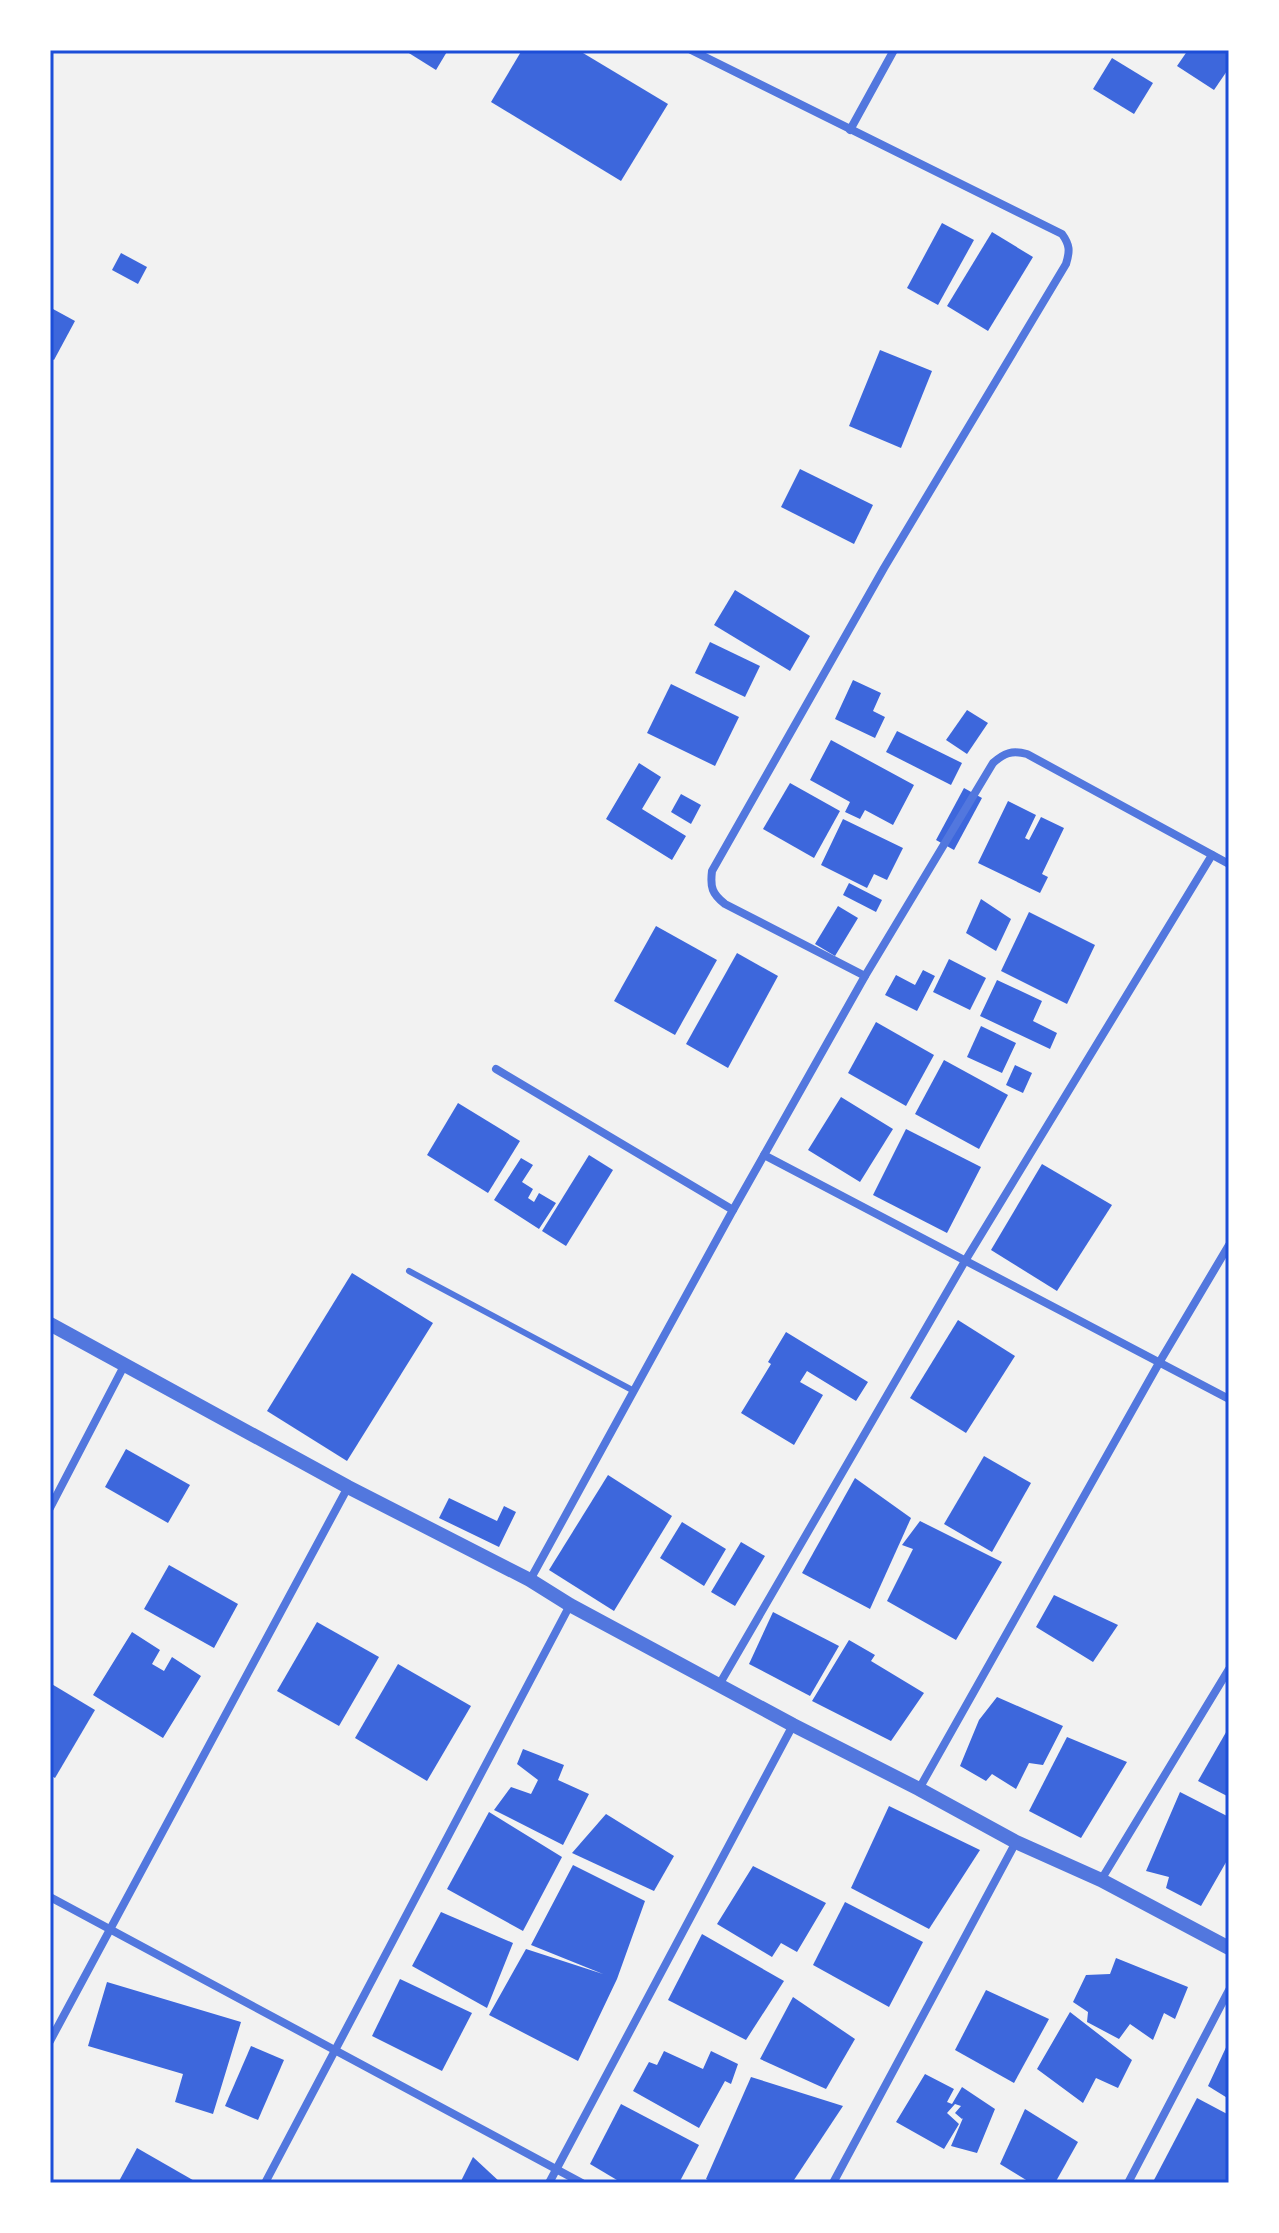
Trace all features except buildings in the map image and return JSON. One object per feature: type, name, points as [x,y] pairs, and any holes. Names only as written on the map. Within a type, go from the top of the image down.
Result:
[{"type":"street","points":[[691,50],[1062,234],[1068,241],[1070,251],[1066,264],[884,568],[712,871],[710,886],[715,896],[725,904],[865,976]]},
{"type":"street","points":[[850,130],[894,50]]},
{"type":"street","points":[[530,1580],[865,976],[993,763],[1003,754],[1015,751],[1027,754],[1229,864]]},
{"type":"street","points":[[719,1685],[965,1261],[1212,855]]},
{"type":"street","points":[[496,1069],[733,1210]]},
{"type":"street","points":[[764,1155],[1229,1399]]},
{"type":"street","points":[[919,1789],[1229,1245]]},
{"type":"street","points":[[50,1324],[348,1487],[530,1580],[570,1605],[793,1725],[1016,1842],[1101,1880],[1229,1948]]},
{"type":"street","points":[[50,1508],[125,1364]]},
{"type":"street","points":[[50,2041],[348,1487]]},
{"type":"street","points":[[265,2183],[570,1605]]},
{"type":"street","points":[[1101,1880],[1229,1669]]},
{"type":"street","points":[[549,2183],[793,1725]]},
{"type":"street","points":[[833,2183],[1016,1842]]},
{"type":"street","points":[[50,1897],[582,2183]]},
{"type":"street","points":[[1128,2183],[1229,1990]]},
{"type":"lane","points":[[409,1271],[634,1391]]}]
